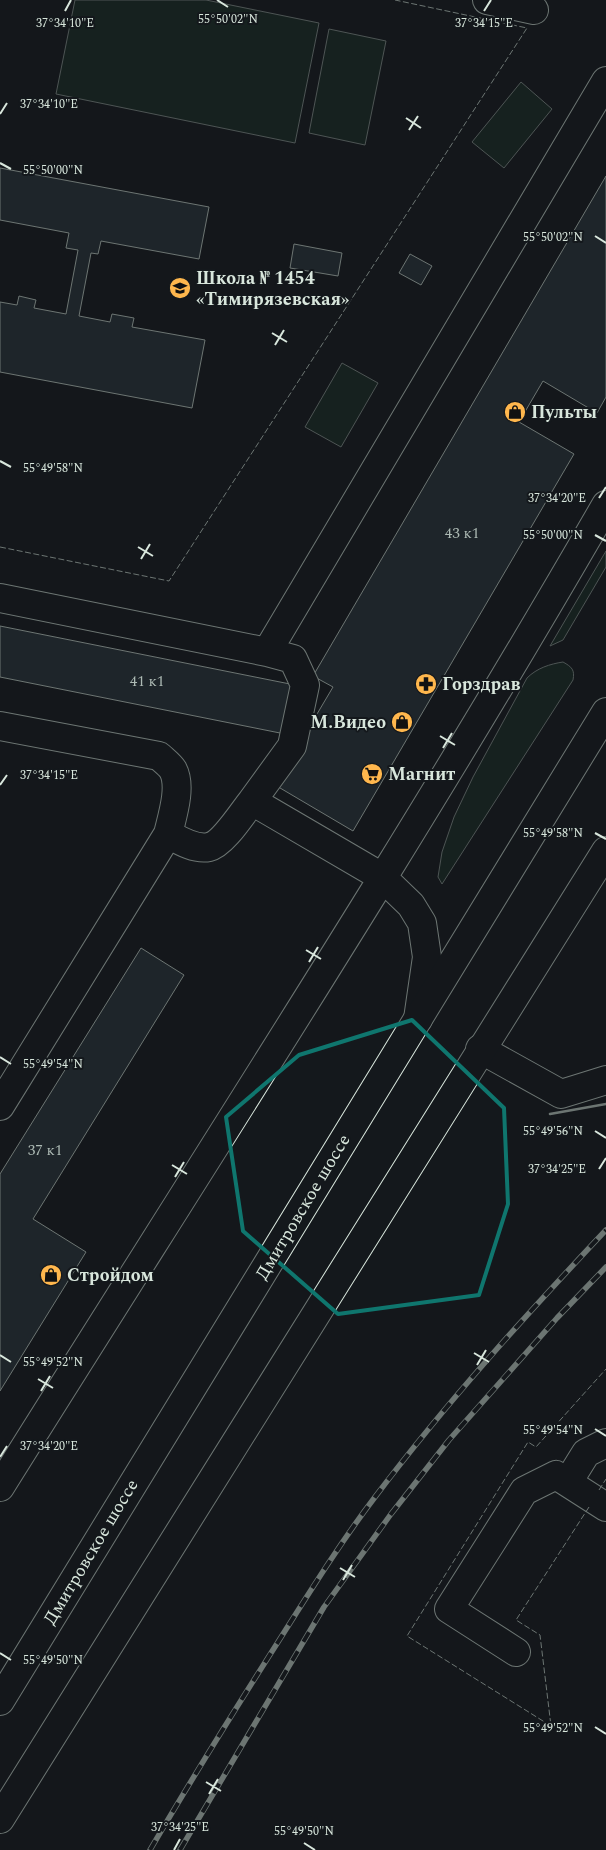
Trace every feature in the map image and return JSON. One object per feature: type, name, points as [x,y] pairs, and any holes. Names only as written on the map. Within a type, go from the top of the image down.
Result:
[{"type":"main road","points":[[487,0],[534,10]]},
{"type":"main road","points":[[267,652],[606,81]]},
{"type":"main road","points":[[0,1487],[523,649],[606,505]]},
{"type":"main road","points":[[0,598],[267,652],[293,659],[305,684],[292,746],[252,801],[221,839],[209,847],[187,845],[168,834]]},
{"type":"main road","name":"Дмитровское шоссе","points":[[0,1701],[606,712]]},
{"type":"main road","points":[[0,726],[159,756],[173,769],[176,783],[174,807],[168,834],[0,1106]]},
{"type":"main road","points":[[252,801],[382,877],[411,905],[422,923],[427,957],[418,1019]]},
{"type":"main road","points":[[0,1819],[480,1049],[606,851]]},
{"type":"main road","points":[[480,1049],[562,1094],[606,1080]]},
{"type":"main road","points":[[568,1482],[586,1453],[606,1443]]},
{"type":"main road","points":[[516,1652],[449,1609],[524,1491],[556,1474],[606,1506]]},
{"type":"highlighted area","points":[[412,1020],[504,1108],[508,1204],[479,1295],[338,1314],[243,1231],[226,1117],[299,1055]]},
{"type":"green space","points":[[75,0],[206,0],[319,23],[295,143],[56,94]]},
{"type":"green space","points":[[329,29],[386,41],[365,145],[309,133]]},
{"type":"green space","points":[[521,82],[552,109],[504,168],[472,142]]},
{"type":"green space","points":[[342,363],[378,383],[341,447],[305,427]]},
{"type":"green space","points":[[606,551],[606,567],[563,640],[550,646]]},
{"type":"green space","points":[[563,662],[572,669],[574,674],[573,680],[442,884],[438,877],[442,852],[454,817],[473,777],[527,678],[544,667]]},
{"type":"building","points":[[0,168],[209,207],[199,259],[101,241],[98,254],[91,253],[79,316],[110,322],[112,314],[134,318],[132,327],[205,340],[192,408],[0,372],[0,302],[17,305],[19,296],[36,300],[34,308],[66,314],[78,250],[66,248],[69,233],[0,220]]},
{"type":"building","points":[[606,176],[606,397],[597,413],[543,381],[519,422],[574,454],[353,831],[275,785],[333,687],[313,676]]},
{"type":"building","points":[[294,244],[342,253],[338,276],[290,268]]},
{"type":"building","points":[[410,254],[432,266],[421,285],[399,273]]},
{"type":"building","points":[[0,626],[295,685],[285,734],[0,677]]},
{"type":"building","points":[[141,948],[184,975],[33,1219],[86,1252],[0,1391],[0,1174]]},
{"type":"railway","points":[[150,1850],[325,1568],[362,1514],[458,1394],[516,1327],[606,1230]]},
{"type":"railway","points":[[180,1850],[324,1607],[391,1514],[449,1440],[557,1318],[606,1267]]},
{"type":"fence","points":[[0,547],[169,581],[527,28],[395,0]]},
{"type":"fence","points":[[589,1507],[516,1620],[540,1635],[551,1726],[407,1636],[528,1442],[536,1447],[606,1369]]},
{"type":"fence","points":[[599,1490],[606,1479]]},
{"type":"wall","points":[[550,1114],[606,1104]]},
{"type":"place","name":"Школа № 1454 «Тимирязевская»","points":[[180,288]]},
{"type":"place","name":"Пульты","points":[[515,412]]},
{"type":"place","name":"Горздрав","points":[[426,684]]},
{"type":"place","name":"М.Видео","points":[[402,722]]},
{"type":"place","name":"Магнит","points":[[372,774]]},
{"type":"place","name":"Стройдом","points":[[51,1275]]}]
